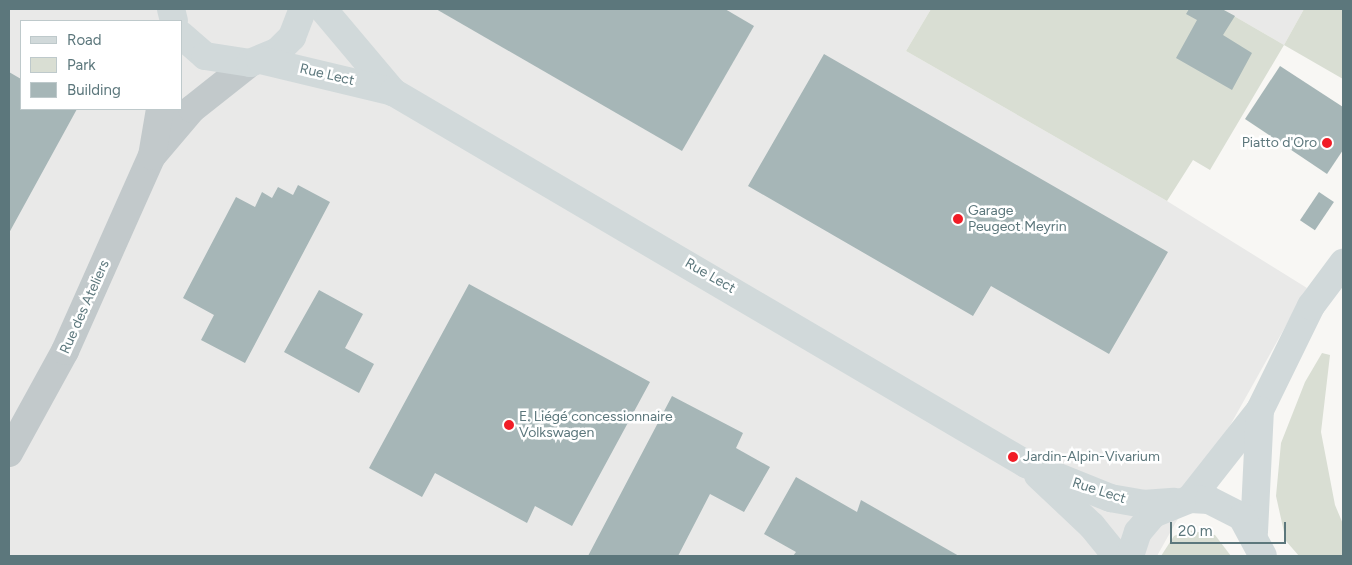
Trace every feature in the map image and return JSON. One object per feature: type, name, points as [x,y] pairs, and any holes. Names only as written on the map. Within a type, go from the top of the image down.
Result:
[{"type":"main road","points":[[255,62],[292,37],[304,9]]},
{"type":"main road","name":"Rue Lect","points":[[323,9],[393,92]]},
{"type":"main road","name":"Rue Lect","points":[[182,36],[205,56],[235,64],[255,62],[393,92],[1026,464],[1110,498],[1143,504],[1182,501],[1226,506],[1258,544]]},
{"type":"main road","points":[[1130,556],[1143,526],[1154,514],[1182,501],[1260,410],[1311,306],[1343,263]]},
{"type":"main road","points":[[1258,544],[1260,410]]},
{"type":"main road","name":"Rue Lect","points":[[1026,464],[1092,526],[1116,556]]},
{"type":"street","name":"Rue des Ateliers","points":[[152,156],[192,109],[255,62]]},
{"type":"street","name":"Rue des Ateliers","points":[[9,453],[65,351],[152,156],[160,110]]},
{"type":"shaded area","points":[[9,9],[931,9],[906,51],[1167,201],[1307,288],[1157,556],[9,556]]},
{"type":"shaded area","points":[[1222,9],[1304,9],[1284,45]]},
{"type":"green space","points":[[931,9],[1222,9],[1284,45],[1210,170],[1193,160],[1167,201],[906,51]]},
{"type":"green space","points":[[1304,9],[1343,9],[1343,79],[1284,45]]},
{"type":"green space","points":[[1322,353],[1330,355],[1321,432],[1335,505],[1343,524],[1343,556],[1299,556],[1286,541],[1276,496],[1281,443],[1305,382]]},
{"type":"green space","points":[[1187,530],[1215,535],[1231,556],[1161,556],[1174,536]]},
{"type":"building","points":[[436,9],[725,9],[754,26],[682,151]]},
{"type":"building","points":[[1189,9],[1222,9],[1235,16],[1223,35],[1252,53],[1232,90],[1176,58],[1197,20],[1186,14]]},
{"type":"building","name":"Garage Peugeot Meyrin","points":[[824,54],[1168,252],[1109,354],[991,286],[973,316],[748,186]]},
{"type":"building","points":[[1280,66],[1343,107],[1343,150],[1327,174],[1245,119]]},
{"type":"building","points":[[9,72],[20,78],[20,110],[76,110],[9,233]]},
{"type":"building","points":[[298,185],[330,202],[245,363],[201,340],[214,315],[183,298],[236,197],[255,207],[262,192],[272,198],[278,187],[293,195]]},
{"type":"building","points":[[1319,192],[1334,202],[1315,230],[1300,220]]},
{"type":"building","name":"E. Liégé concessionnaire Volkswagen","points":[[469,284],[650,382],[572,526],[535,506],[527,523],[435,473],[422,497],[369,468]]},
{"type":"building","points":[[319,290],[363,314],[345,348],[374,364],[359,393],[284,352]]},
{"type":"building","points":[[672,396],[743,433],[736,448],[770,467],[744,512],[710,494],[678,556],[588,556]]},
{"type":"building","points":[[796,477],[857,512],[861,500],[959,556],[793,556],[796,552],[764,534]]},
{"type":"place","name":"Piatto d'Oro","points":[[1327,143]]},
{"type":"place","name":"Garage Peugeot Meyrin","points":[[958,219]]},
{"type":"place","name":"E. Liégé concessionnaire Volkswagen","points":[[509,425]]},
{"type":"place","name":"Jardin-Alpin-Vivarium","points":[[1013,457]]}]
